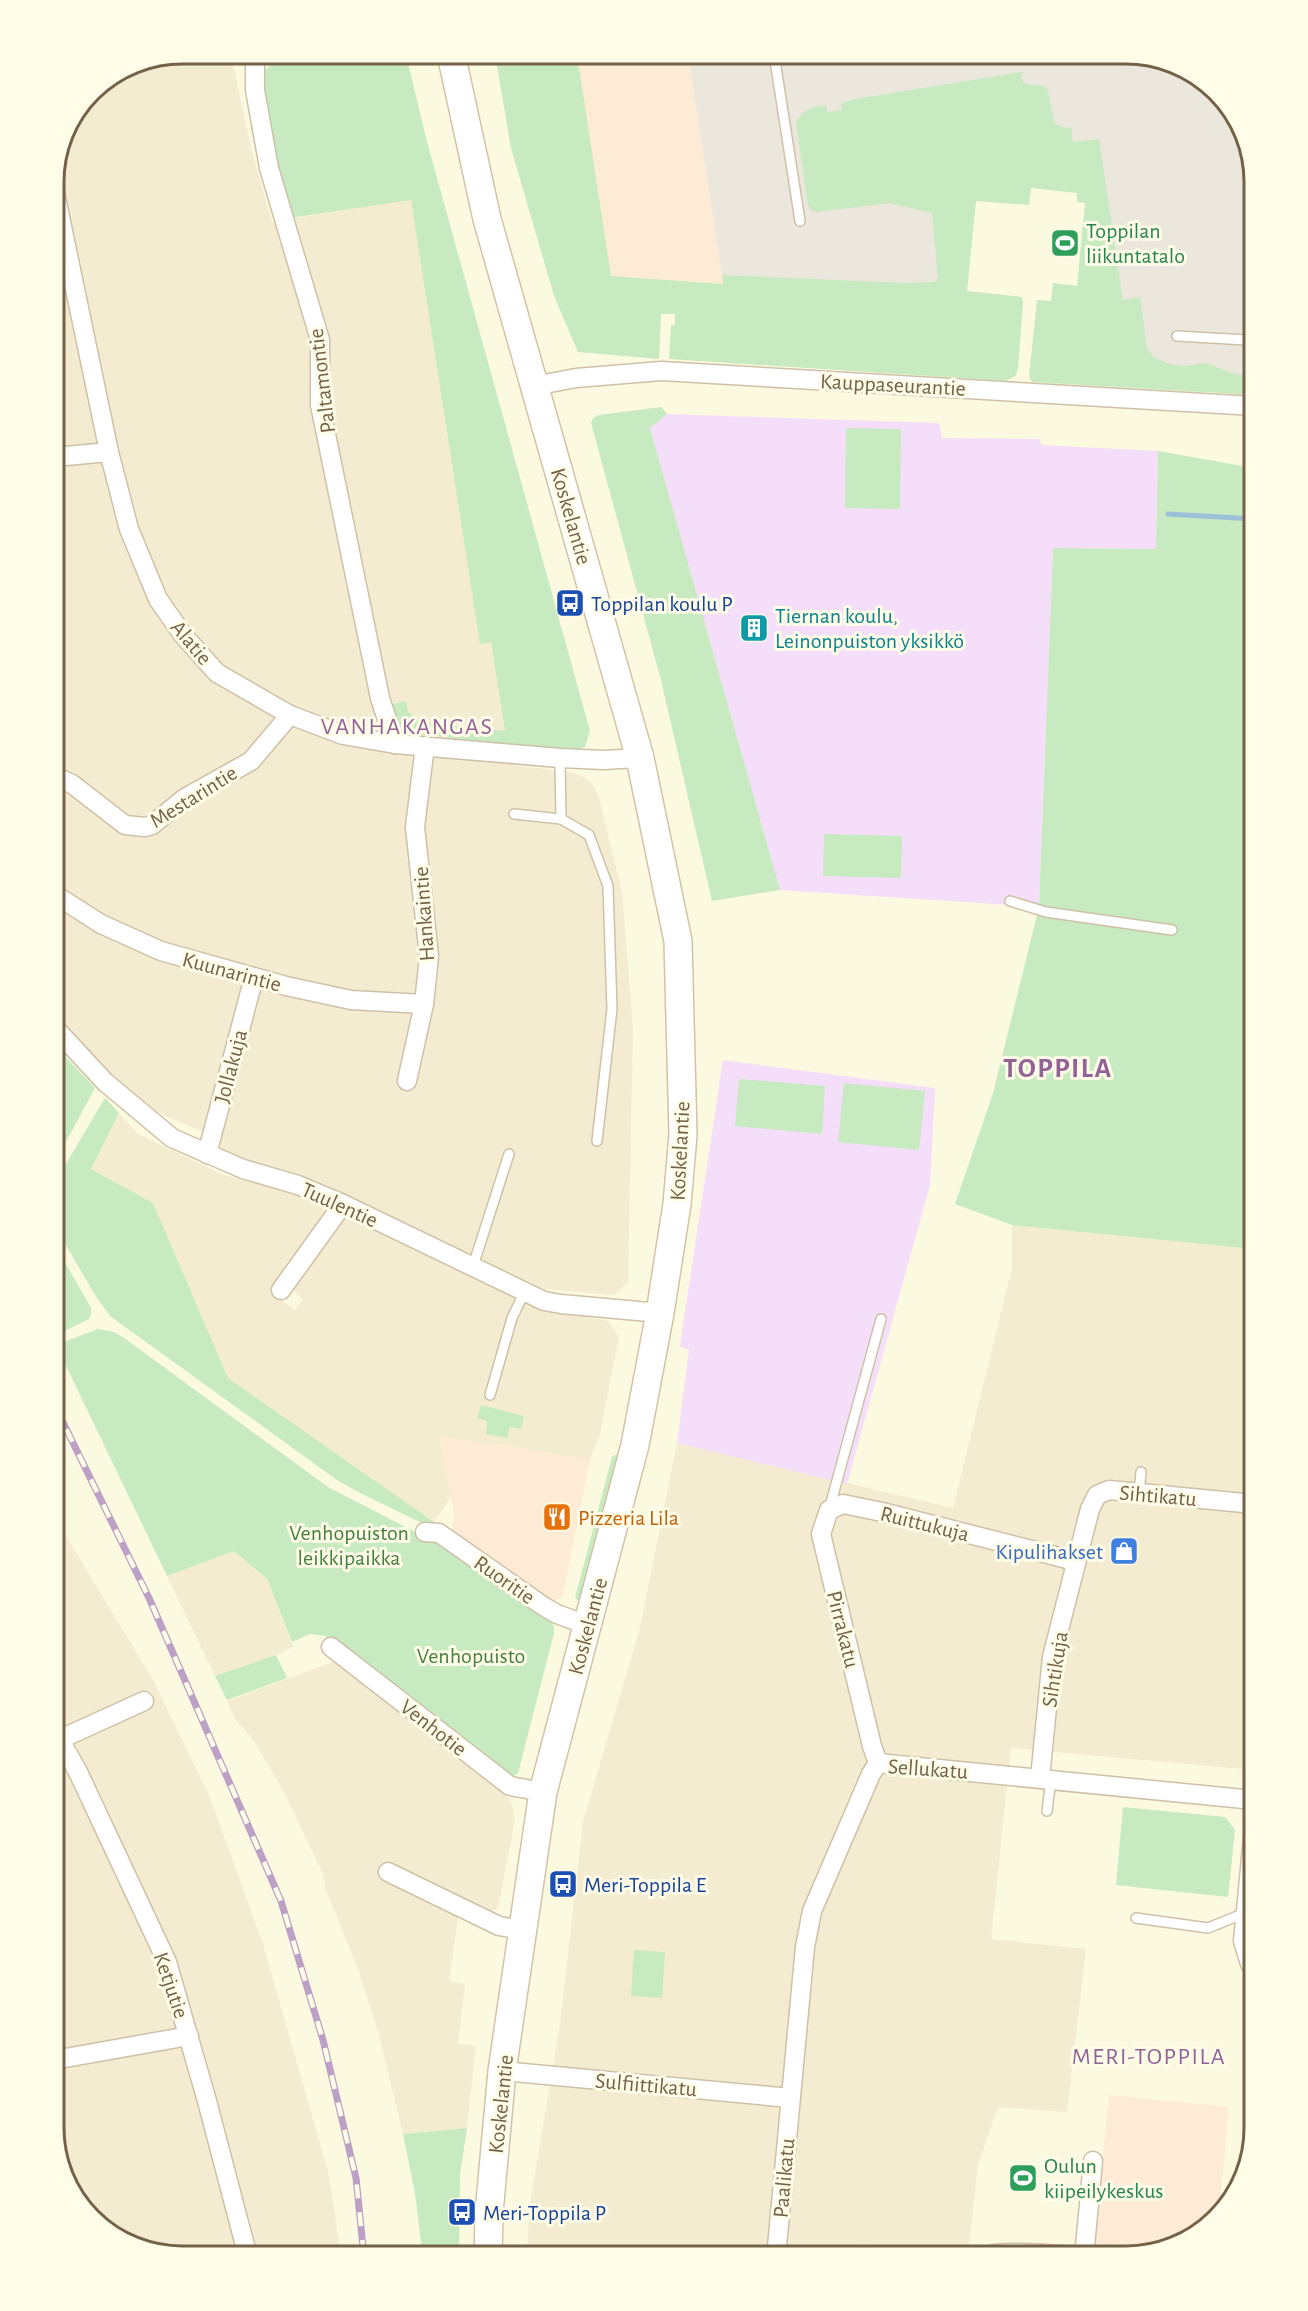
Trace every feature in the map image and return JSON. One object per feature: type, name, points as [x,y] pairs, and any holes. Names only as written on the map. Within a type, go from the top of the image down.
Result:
[{"type":"main road","name":"Koskelantie","points":[[453,64],[487,219],[640,758],[678,941],[683,1135],[678,1204],[635,1445],[543,1792],[502,2071],[489,2213],[488,2246]]},
{"type":"street","name":"Paltamontie","points":[[255,64],[255,90],[266,157],[320,340],[320,405],[380,698],[395,744]]},
{"type":"street","name":"Alatie","points":[[65,246],[109,452],[129,529],[158,599],[183,635],[218,673],[290,715],[343,735],[395,744],[560,758],[603,760],[640,758]]},
{"type":"street","name":"Kauppaseurantie","points":[[534,387],[576,378],[661,371],[1244,405]]},
{"type":"street","points":[[65,456],[109,452]]},
{"type":"street","name":"Mestarintie","points":[[65,781],[125,825],[145,827],[152,825],[185,798],[252,760],[290,715]]},
{"type":"street","name":"Hankaintie","points":[[407,1082],[424,1004],[429,956],[415,827],[425,746]]},
{"type":"street","name":"Kuunarintie","points":[[65,901],[101,924],[161,951],[254,977],[351,1000],[424,1004]]},
{"type":"street","name":"Jollakuja","points":[[207,1154],[254,977]]},
{"type":"street","name":"Tuulentie","points":[[65,1039],[105,1082],[172,1138],[243,1169],[298,1185],[343,1204],[544,1301],[660,1313]]},
{"type":"street","points":[[281,1290],[343,1204]]},
{"type":"street","name":"Sihtikatu","points":[[1075,1561],[1090,1509],[1097,1495],[1109,1490],[1244,1503]]},
{"type":"street","name":"Ruittukuja","points":[[836,1507],[882,1512],[1075,1561]]},
{"type":"street","name":"Pirrakatu","points":[[836,1507],[821,1534],[878,1763]]},
{"type":"street","name":"Ruoritie","points":[[425,1532],[439,1533],[557,1614],[587,1625]]},
{"type":"street","name":"Sihtikuja","points":[[1046,1779],[1052,1657],[1075,1561]]},
{"type":"street","name":"Venhotie","points":[[331,1647],[510,1786],[543,1792]]},
{"type":"street","points":[[64,1734],[144,1701]]},
{"type":"street","name":"Ketjutie","points":[[64,1750],[78,1772],[166,1962],[189,2036],[245,2246]]},
{"type":"street","name":"Sellukatu","points":[[790,2098],[805,1947],[812,1911],[871,1774],[878,1763],[1244,1799]]},
{"type":"street","points":[[388,1872],[499,1926],[522,1930]]},
{"type":"street","points":[[64,2058],[189,2036]]},
{"type":"street","name":"Sulfiittikatu","points":[[502,2071],[790,2098]]},
{"type":"street","name":"Paalikatu","points":[[777,2246],[790,2098]]},
{"type":"street","points":[[1085,2246],[1093,2161]]},
{"type":"lane","points":[[776,65],[800,221]]},
{"type":"lane","points":[[1177,336],[1244,339]]},
{"type":"lane","points":[[560,758],[561,819]]},
{"type":"lane","points":[[514,814],[561,819],[589,835],[608,886],[612,1009],[597,1141]]},
{"type":"lane","points":[[1010,901],[1046,912],[1172,930]]},
{"type":"lane","points":[[473,1266],[509,1154]]},
{"type":"lane","points":[[490,1395],[512,1318],[525,1291]]},
{"type":"lane","points":[[836,1507],[881,1319]]},
{"type":"lane","points":[[1139,1493],[1141,1472]]},
{"type":"lane","points":[[1046,1779],[1047,1811]]},
{"type":"lane","points":[[1136,1918],[1208,1928],[1244,1912]]},
{"type":"shaded area","points":[[182,64],[233,64],[252,152],[272,222],[411,199],[480,643],[491,642],[510,765],[572,772],[584,777],[592,784],[598,794],[622,892],[633,1028],[628,1283],[613,1295],[545,1289],[299,1175],[251,1164],[224,1152],[216,1137],[129,1101],[65,1030],[65,175],[73,137],[80,123],[99,99],[117,84],[137,73],[159,67]]},
{"type":"shaded area","points":[[579,64],[690,65],[724,284],[611,276]]},
{"type":"shaded area","points":[[690,65],[1133,65],[1149,67],[1178,77],[1203,94],[1224,117],[1237,145],[1244,182],[1244,381],[1135,375],[1125,300],[1123,300],[1105,187],[968,176],[960,290],[722,275]]},
{"type":"shaded area","points":[[667,414],[939,423],[942,438],[1040,439],[1041,445],[1158,451],[1156,549],[1053,548],[1039,907],[780,890],[650,428]]},
{"type":"shaded area","points":[[723,1060],[935,1088],[930,1185],[847,1484],[677,1443],[689,1350],[680,1347]]},
{"type":"shaded area","points":[[119,1113],[138,1134],[221,1174],[321,1202],[325,1215],[271,1292],[295,1310],[303,1300],[295,1292],[293,1286],[338,1221],[355,1216],[548,1309],[608,1321],[619,1337],[600,1434],[590,1460],[512,1446],[440,1437],[451,1497],[434,1522],[228,1378],[153,1203],[91,1169]]},
{"type":"shaded area","points":[[1012,1225],[1244,1248],[1244,1769],[1011,1748],[991,1939],[1086,1949],[1067,2112],[998,2107],[978,2165],[969,2246],[862,2244],[862,2246],[527,2246],[529,2210],[560,2024],[583,1822],[640,1628],[677,1443],[953,1508],[1012,1268]]},
{"type":"shaded area","points":[[439,1437],[512,1446],[590,1460],[563,1595],[551,1604],[453,1532],[452,1524],[455,1518]]},
{"type":"shaded area","points":[[64,1533],[153,1680],[209,1795],[263,1944],[329,2175],[339,2246],[175,2246],[159,2244],[117,2227],[94,2206],[77,2181],[67,2152],[64,2129]]},
{"type":"shaded area","points":[[234,1551],[267,1579],[293,1647],[215,1676],[167,1576]]},
{"type":"shaded area","points":[[333,1662],[509,1798],[513,1808],[515,1819],[498,1908],[488,1913],[459,1912],[449,1981],[465,1984],[458,2044],[476,2046],[467,2128],[403,2134],[379,2035],[358,1969],[326,1890],[323,1874],[285,1794],[254,1741],[235,1719],[227,1701]]},
{"type":"shaded area","points":[[1109,2095],[1229,2107],[1220,2199],[1214,2206],[1191,2227],[1171,2238],[1141,2245],[1094,2246]]},
{"type":"green space","points":[[272,64],[408,64],[426,138],[590,731],[585,747],[571,751],[507,746],[420,734],[401,727],[394,719],[393,704],[406,701],[408,712],[420,722],[505,731],[491,642],[480,644],[411,200],[290,218],[276,164],[261,74]]},
{"type":"green space","points":[[497,64],[579,64],[611,276],[723,284],[722,275],[905,283],[935,282],[938,278],[932,213],[890,203],[812,211],[808,206],[796,123],[805,112],[816,107],[826,105],[827,112],[842,110],[841,103],[855,99],[1023,72],[1021,77],[1023,82],[1047,88],[1055,124],[1065,128],[1071,127],[1073,142],[1099,139],[1123,300],[1140,297],[1147,349],[1154,357],[1168,364],[1185,366],[1206,363],[1244,375],[1244,394],[1032,382],[1029,376],[1037,300],[1051,301],[1053,283],[1077,286],[1085,203],[1077,202],[1077,193],[1031,188],[1029,205],[976,201],[967,291],[1022,297],[1023,303],[1018,369],[1015,376],[1006,381],[669,359],[671,325],[675,325],[675,314],[661,314],[659,359],[578,352],[554,296],[511,148]]},
{"type":"green space","points":[[661,407],[667,414],[650,428],[780,890],[712,901],[661,680],[591,423],[593,418],[599,415]]},
{"type":"green space","points":[[846,428],[901,429],[900,509],[845,508]]},
{"type":"green space","points":[[1158,451],[1244,466],[1244,1248],[1012,1225],[955,1204],[993,1093],[1039,907],[1053,548],[1156,549]]},
{"type":"green space","points":[[824,834],[902,836],[901,878],[823,876]]},
{"type":"green space","points":[[65,1056],[95,1088],[65,1145]]},
{"type":"green space","points":[[739,1079],[825,1086],[822,1134],[735,1126]]},
{"type":"green space","points":[[844,1083],[925,1091],[919,1150],[838,1142]]},
{"type":"green space","points":[[105,1098],[119,1113],[91,1169],[153,1203],[228,1378],[434,1522],[430,1527],[337,1480],[110,1316],[64,1243],[64,1166]]},
{"type":"green space","points":[[64,1261],[91,1308],[89,1319],[64,1331]]},
{"type":"green space","name":"Venhopuisto","points":[[98,1329],[114,1332],[328,1487],[448,1549],[550,1620],[554,1633],[518,1773],[509,1776],[325,1636],[310,1634],[292,1642],[267,1579],[234,1551],[167,1576],[64,1362],[64,1342]]},
{"type":"green space","points":[[481,1405],[524,1416],[521,1429],[510,1427],[507,1438],[486,1434],[487,1421],[477,1418]]},
{"type":"green space","points":[[619,1454],[582,1603],[575,1598],[612,1457]]},
{"type":"green space","points":[[276,1655],[287,1678],[227,1700],[215,1676]]},
{"type":"green space","points":[[1123,1807],[1225,1817],[1235,1830],[1228,1897],[1116,1885]]},
{"type":"green space","points":[[634,1950],[665,1952],[662,1998],[631,1996]]},
{"type":"green space","points":[[467,2128],[460,2174],[459,2246],[422,2246],[415,2193],[403,2134]]},
{"type":"waterway","points":[[1168,514],[1244,518]]},
{"type":"railway","points":[[64,1425],[149,1598],[281,1901],[323,2040],[356,2178],[363,2246]]},
{"type":"place","name":"Toppilan liikuntatalo","points":[[1065,243]]},
{"type":"place","name":"Toppilan koulu P","points":[[570,603]]},
{"type":"place","name":"Tiernan koulu, Leinonpuiston yksikkö","points":[[754,628]]},
{"type":"place","name":"Pizzeria Lila","points":[[557,1517]]},
{"type":"place","name":"Kipulihakset","points":[[1124,1551]]},
{"type":"place","name":"Meri-Toppila E","points":[[563,1884]]},
{"type":"place","name":"Oulun kiipeilykeskus","points":[[1023,2178]]},
{"type":"place","name":"Meri-Toppila P","points":[[462,2212]]},
{"type":"district","name":"VANHAKANGAS","points":[[407,726]]},
{"type":"district","name":"TOPPILA","points":[[1058,1067]]},
{"type":"district","name":"MERI-TOPPILA","points":[[1149,2056]]},
{"type":"park label","name":"Venhopuiston leikkipaikka","points":[[349,1544]]}]
